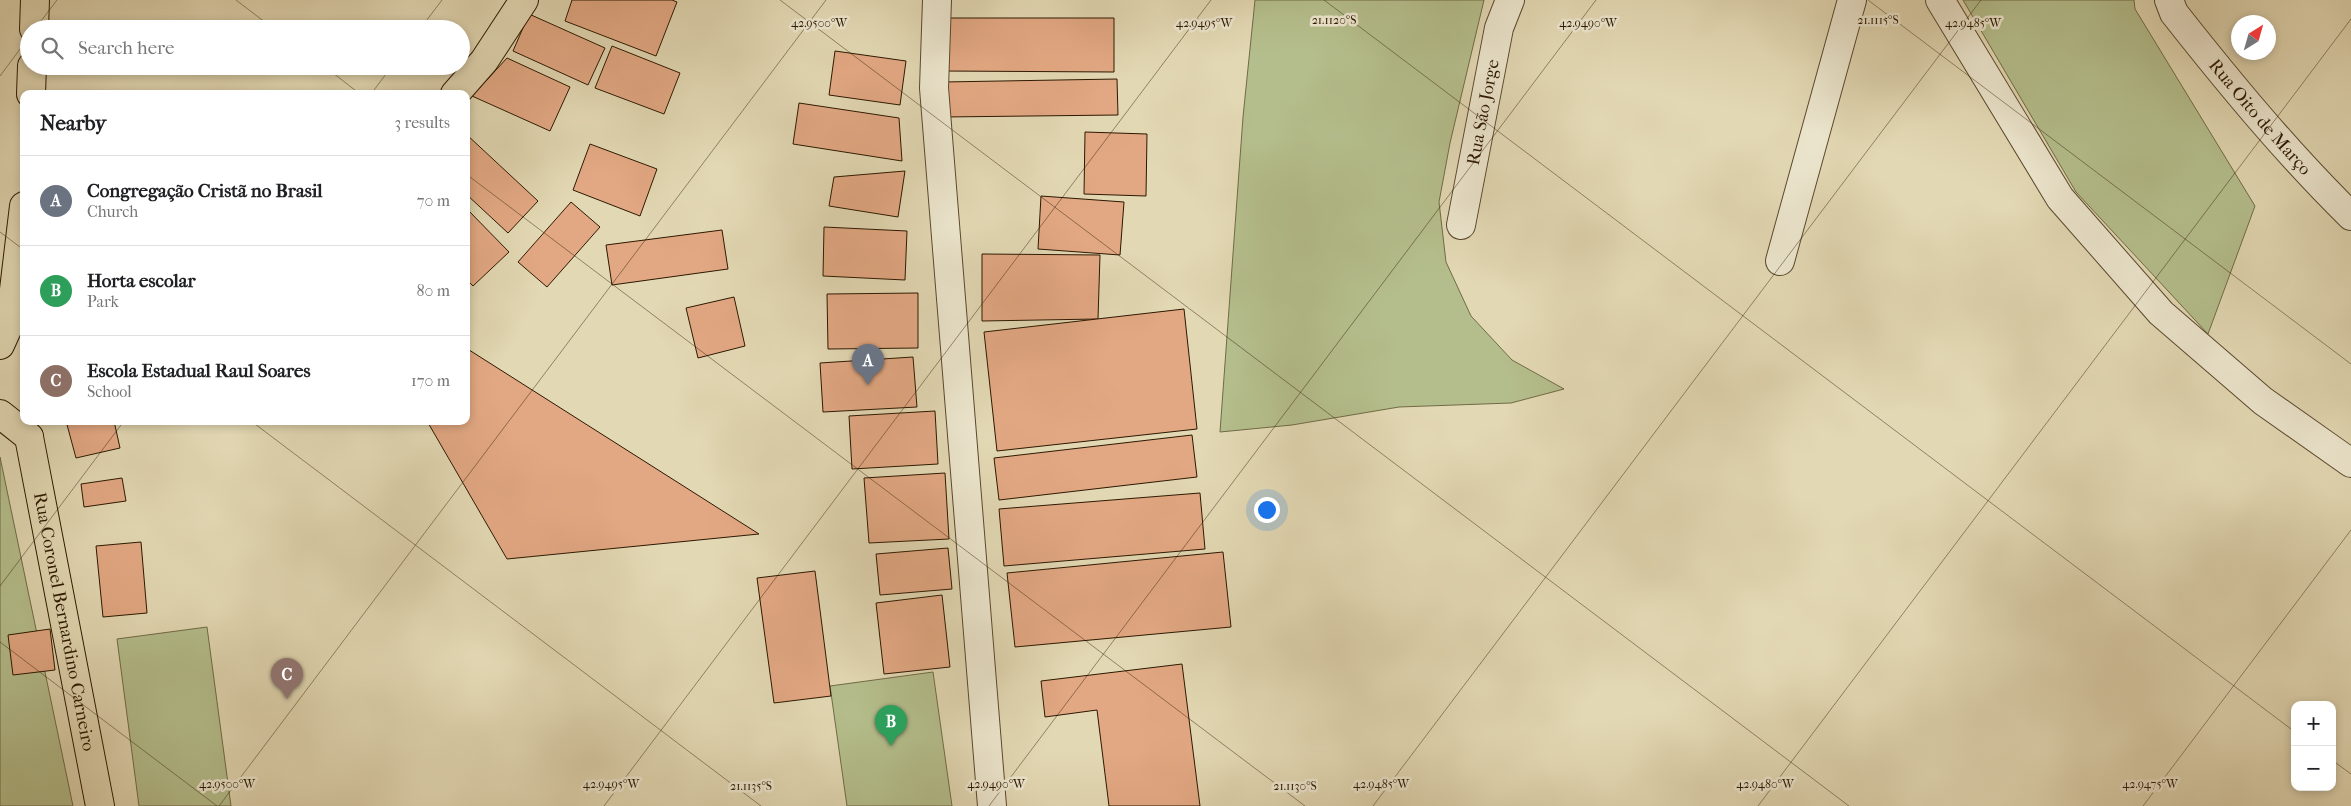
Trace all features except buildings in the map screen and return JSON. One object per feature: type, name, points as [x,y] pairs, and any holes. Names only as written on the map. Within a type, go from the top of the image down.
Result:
[{"type":"main road","points":[[34,20],[35,0]]},
{"type":"main road","points":[[459,90],[484,61],[524,0]]},
{"type":"main road","points":[[31,90],[32,75]]},
{"type":"main road","points":[[20,233],[5,334],[20,344]]},
{"type":"main road","points":[[0,414],[20,423]]},
{"type":"main road","name":"Rua Coronel Bernardino Carneiro","points":[[32,429],[100,806]]},
{"type":"street","points":[[937,0],[934,88],[992,806]]},
{"type":"street","name":"Rua São Jorge","points":[[1461,225],[1499,28],[1510,0]]},
{"type":"street","points":[[1780,261],[1852,0]]},
{"type":"street","points":[[1940,0],[2060,198],[2161,313],[2263,401],[2351,463]]},
{"type":"street","name":"Rua Oito de Março","points":[[2171,7],[2234,90],[2323,189],[2351,216]]},
{"type":"green space","points":[[1255,0],[1484,0],[1450,143],[1439,202],[1446,262],[1471,316],[1512,360],[1564,389],[1511,403],[1399,407],[1292,425],[1220,432],[1243,117]]},
{"type":"green space","points":[[1963,0],[2134,0],[2135,9],[2255,206],[2208,334],[2076,192]]},
{"type":"green space","points":[[0,457],[73,806],[0,806]]},
{"type":"green space","points":[[207,627],[231,806],[139,806],[117,639]]},
{"type":"green space","points":[[933,672],[952,806],[847,806],[830,686]]},
{"type":"place","name":"Congregação Cristã no Brasil","points":[[868,385]]},
{"type":"place","name":"Escola Estadual Raul Soares","points":[[287,699]]},
{"type":"place","name":"Horta escolar","points":[[891,746]]}]
